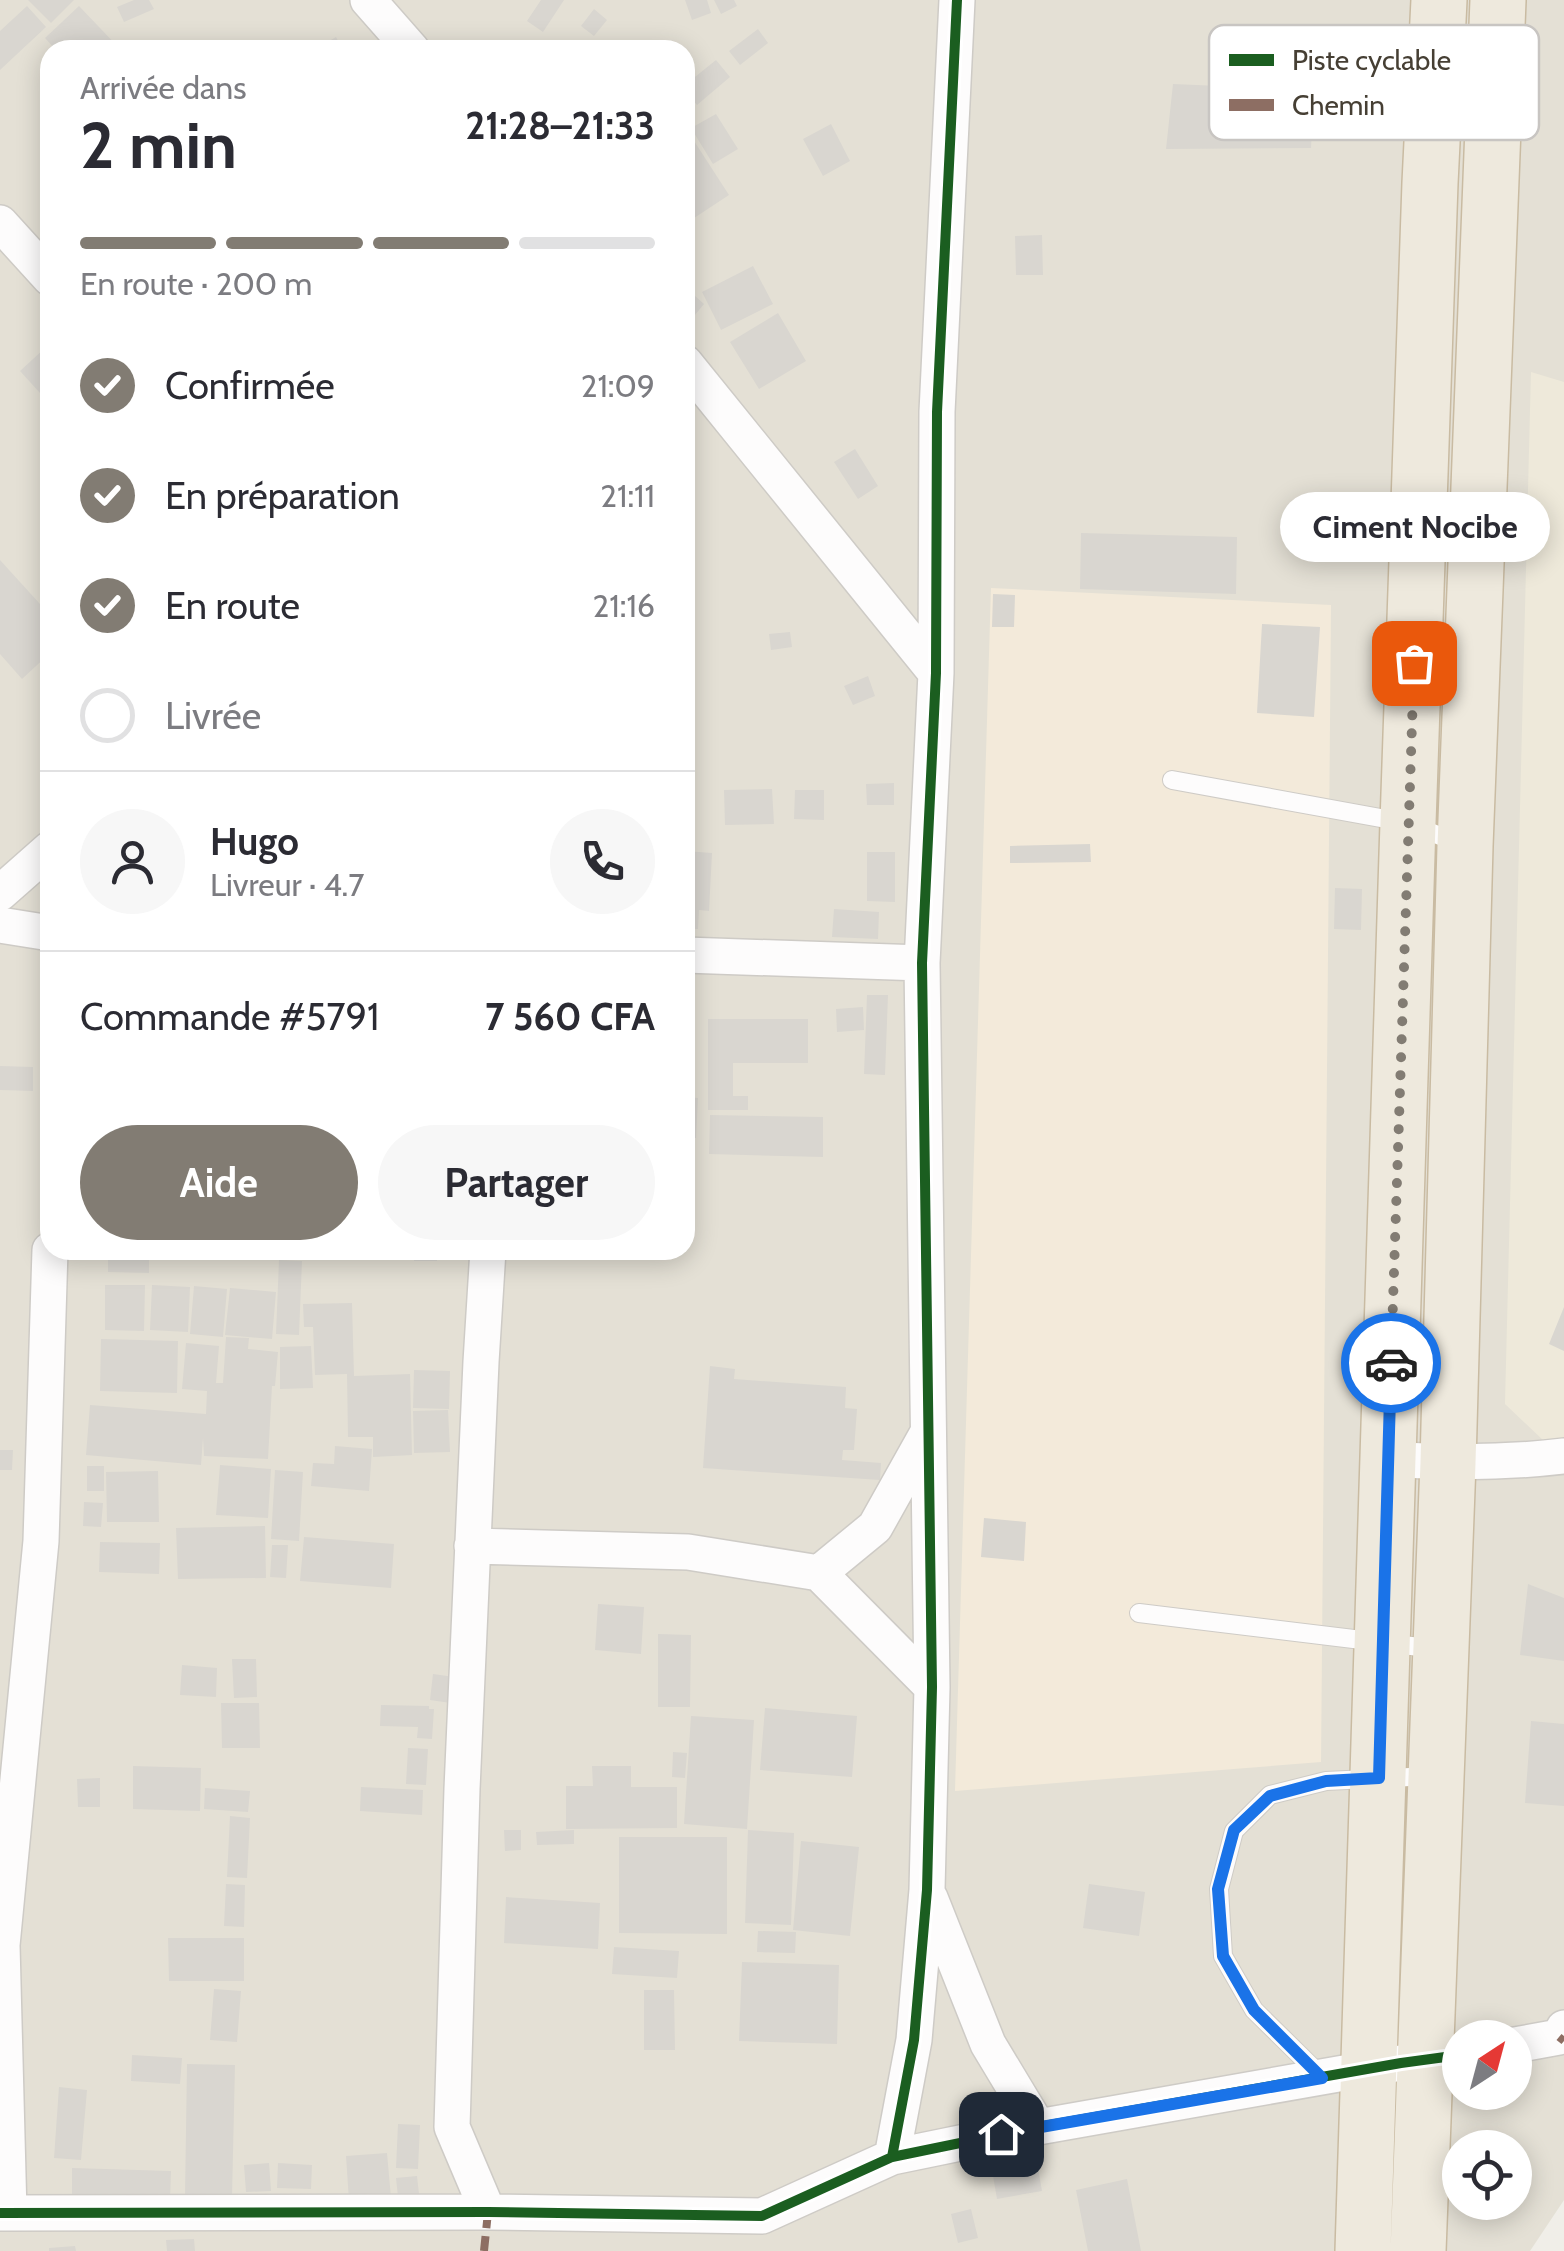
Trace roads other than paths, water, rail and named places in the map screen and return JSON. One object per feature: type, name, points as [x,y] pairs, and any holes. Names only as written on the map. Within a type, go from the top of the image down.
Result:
[{"type":"highway","points":[[1438,25],[1439,0]]},
{"type":"highway","points":[[1497,25],[1498,0]]},
{"type":"highway","points":[[1364,2251],[1346,2074],[1379,1778],[1432,140]]},
{"type":"highway","points":[[1442,2020],[1437,1776],[1465,846],[1493,140]]},
{"type":"highway","points":[[1418,2251],[1442,2066]]},
{"type":"street","points":[[368,0],[403,40]]},
{"type":"street","points":[[892,2157],[914,2040],[927,1890],[932,1687],[922,963],[936,674],[937,412],[957,0]]},
{"type":"street","points":[[0,223],[40,267]]},
{"type":"street","points":[[695,375],[936,674]]},
{"type":"street","points":[[0,893],[40,858]]},
{"type":"street","points":[[0,925],[40,931]]},
{"type":"street","points":[[695,955],[922,963]]},
{"type":"street","points":[[50,1260],[40,1541],[2,1945],[5,2213],[762,2216],[892,2157],[1038,2127],[1442,2058]]},
{"type":"street","points":[[487,1260],[472,1546],[452,2127],[488,2212]]},
{"type":"street","points":[[819,1573],[875,1527],[928,1433]]},
{"type":"street","points":[[1388,1459],[1448,1463],[1564,1456]]},
{"type":"street","points":[[472,1546],[688,1552],[819,1573],[932,1687]]},
{"type":"street","points":[[927,1890],[988,2044],[1038,2127]]},
{"type":"street","points":[[1532,2042],[1559,2037],[1564,2028]]},
{"type":"lane","points":[[1172,780],[1408,822],[1465,846]]},
{"type":"lane","points":[[1139,1613],[1441,1650]]},
{"type":"lane","points":[[1346,2074],[1254,2010],[1223,1956],[1218,1889],[1234,1830],[1270,1796],[1326,1781],[1437,1776]]},
{"type":"place","name":"Ciment Nocibe","points":[[1414,663]]}]
